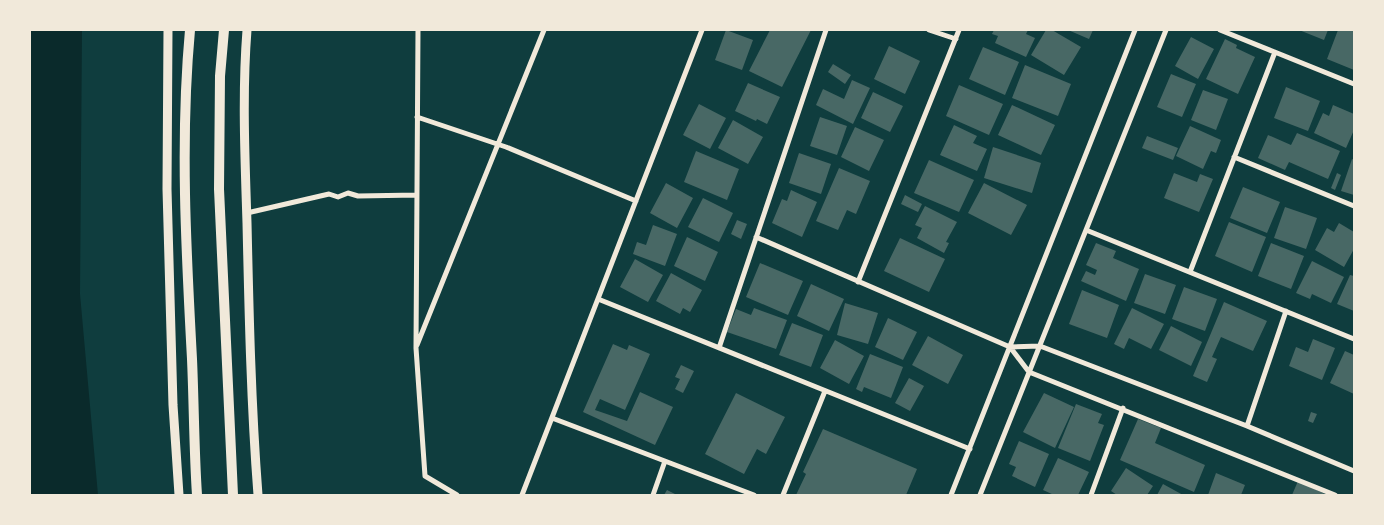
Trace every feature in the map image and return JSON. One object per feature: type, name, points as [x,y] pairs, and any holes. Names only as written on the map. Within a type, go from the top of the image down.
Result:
[{"type":"main road","points":[[168,30],[168,199],[173,405],[179,495]]},
{"type":"main road","points":[[190,30],[186,75],[185,204],[197,495]]},
{"type":"main road","points":[[224,30],[220,76],[219,189],[233,495]]},
{"type":"main road","points":[[247,30],[245,54],[246,213],[251,402],[258,495]]},
{"type":"street","points":[[418,30],[416,348],[425,476],[456,495]]},
{"type":"street","points":[[416,348],[544,30]]},
{"type":"street","points":[[522,495],[702,30]]},
{"type":"street","points":[[719,348],[826,30]]},
{"type":"street","points":[[929,30],[956,39]]},
{"type":"street","points":[[858,282],[959,30]]},
{"type":"street","points":[[952,495],[1135,30]]},
{"type":"street","points":[[980,495],[1166,30]]},
{"type":"street","points":[[1220,30],[1354,84]]},
{"type":"street","points":[[1190,272],[1275,52]]},
{"type":"street","points":[[417,117],[497,144],[636,201]]},
{"type":"street","points":[[1234,157],[1354,206]]},
{"type":"street","points":[[246,213],[329,194],[338,197],[348,193],[358,196],[416,195]]},
{"type":"street","points":[[1086,230],[1354,339]]},
{"type":"street","points":[[756,237],[1010,347],[1040,346],[1246,426],[1354,471]]},
{"type":"street","points":[[598,299],[970,449]]},
{"type":"street","points":[[1246,426],[1286,311]]},
{"type":"street","points":[[1010,347],[1029,372],[1123,408],[1335,495]]},
{"type":"street","points":[[783,495],[825,391]]},
{"type":"street","points":[[1091,495],[1123,408]]},
{"type":"street","points":[[552,418],[754,495]]},
{"type":"street","points":[[653,495],[665,461]]},
{"type":"water","points":[[30,30],[82,30],[80,294],[98,495],[30,495]]},
{"type":"building","points":[[726,30],[753,40],[742,70],[715,60]]},
{"type":"building","points":[[770,30],[811,30],[782,87],[749,71]]},
{"type":"building","points":[[994,30],[1028,30],[1026,34],[1035,38],[1026,57],[995,43],[998,36],[992,34]]},
{"type":"building","points":[[1046,30],[1052,30],[1081,47],[1064,75],[1031,55]]},
{"type":"building","points":[[1068,30],[1093,30],[1089,39]]},
{"type":"building","points":[[1299,30],[1328,30],[1324,40]]},
{"type":"building","points":[[1338,30],[1354,30],[1354,70],[1327,59]]},
{"type":"building","points":[[1191,37],[1214,49],[1198,79],[1175,66]]},
{"type":"building","points":[[1225,39],[1237,45],[1236,48],[1255,57],[1238,94],[1206,79]]},
{"type":"building","points":[[889,46],[920,61],[905,94],[874,79]]},
{"type":"building","points":[[983,47],[1019,62],[1005,95],[969,79]]},
{"type":"building","points":[[833,64],[851,75],[845,84],[828,72]]},
{"type":"building","points":[[1025,65],[1071,84],[1058,116],[1012,98]]},
{"type":"building","points":[[1171,74],[1196,84],[1182,117],[1157,107]]},
{"type":"building","points":[[852,80],[870,88],[853,124],[816,105],[823,89],[844,99]]},
{"type":"building","points":[[748,83],[780,97],[767,124],[735,111]]},
{"type":"building","points":[[959,85],[1003,104],[989,135],[946,116]]},
{"type":"building","points":[[1286,87],[1320,101],[1308,131],[1274,118]]},
{"type":"building","points":[[1203,90],[1228,99],[1216,130],[1191,120]]},
{"type":"building","points":[[873,92],[903,106],[890,132],[861,118]]},
{"type":"building","points":[[699,104],[726,118],[710,149],[683,135]]},
{"type":"building","points":[[1012,105],[1055,125],[1041,155],[998,135]]},
{"type":"building","points":[[1333,105],[1354,114],[1354,130],[1346,148],[1314,133],[1323,113],[1329,116]]},
{"type":"building","points":[[820,117],[847,126],[837,155],[810,146]]},
{"type":"building","points":[[733,120],[763,137],[748,164],[718,148]]},
{"type":"building","points":[[954,125],[977,136],[973,143],[987,149],[977,171],[940,155]]},
{"type":"building","points":[[1190,126],[1221,140],[1216,153],[1211,151],[1203,169],[1176,156]]},
{"type":"building","points":[[855,127],[884,140],[869,171],[841,157]]},
{"type":"building","points":[[1297,133],[1340,151],[1328,179],[1289,162],[1285,170],[1258,158],[1268,135],[1291,145]]},
{"type":"building","points":[[1147,136],[1178,148],[1173,160],[1142,148]]},
{"type":"building","points":[[993,147],[1041,163],[1032,193],[984,178]]},
{"type":"building","points":[[696,151],[739,169],[727,200],[684,182]]},
{"type":"building","points":[[799,153],[831,164],[821,194],[789,183]]},
{"type":"building","points":[[1352,159],[1354,160],[1354,195],[1341,191]]},
{"type":"building","points":[[929,160],[974,180],[959,212],[914,193]]},
{"type":"building","points":[[839,168],[870,181],[856,214],[847,210],[838,230],[816,221]]},
{"type":"building","points":[[1174,173],[1197,182],[1200,174],[1213,179],[1199,212],[1164,198]]},
{"type":"building","points":[[1337,173],[1341,175],[1335,190],[1331,188]]},
{"type":"building","points":[[666,183],[693,198],[677,228],[650,213]]},
{"type":"building","points":[[984,183],[1027,205],[1011,235],[968,213]]},
{"type":"building","points":[[1243,187],[1280,202],[1267,233],[1230,218]]},
{"type":"building","points":[[791,190],[817,202],[802,237],[772,223],[782,199],[787,201]]},
{"type":"building","points":[[905,195],[922,204],[918,212],[901,204]]},
{"type":"building","points":[[703,198],[733,213],[719,242],[688,227]]},
{"type":"building","points":[[925,206],[957,222],[946,242],[949,243],[944,253],[917,238],[922,228],[915,225]]},
{"type":"building","points":[[1285,207],[1317,218],[1306,249],[1274,238]]},
{"type":"building","points":[[737,220],[747,224],[741,239],[731,234]]},
{"type":"building","points":[[1229,222],[1266,237],[1252,272],[1215,256]]},
{"type":"building","points":[[1339,223],[1354,232],[1354,249],[1344,267],[1315,250],[1327,228],[1334,232]]},
{"type":"building","points":[[653,225],[677,234],[665,266],[633,254],[637,242],[646,245]]},
{"type":"building","points":[[687,237],[718,252],[705,281],[674,266]]},
{"type":"building","points":[[900,238],[945,259],[929,292],[884,271]]},
{"type":"building","points":[[1096,243],[1116,251],[1113,258],[1139,269],[1126,301],[1081,281],[1086,271],[1095,275],[1097,270],[1086,265]]},
{"type":"building","points":[[1271,243],[1304,256],[1291,289],[1258,276]]},
{"type":"building","points":[[635,259],[663,275],[648,302],[620,287]]},
{"type":"building","points":[[1312,261],[1344,277],[1331,303],[1312,294],[1310,299],[1296,293]]},
{"type":"building","points":[[760,263],[803,281],[788,315],[746,297]]},
{"type":"building","points":[[671,273],[702,290],[690,312],[683,308],[680,314],[656,301]]},
{"type":"building","points":[[1145,274],[1176,285],[1165,314],[1134,303]]},
{"type":"building","points":[[1350,275],[1354,276],[1354,311],[1337,304]]},
{"type":"building","points":[[811,284],[844,299],[829,331],[797,316]]},
{"type":"building","points":[[1184,287],[1217,299],[1205,331],[1172,319]]},
{"type":"building","points":[[1082,290],[1119,305],[1107,338],[1069,324]]},
{"type":"building","points":[[1224,302],[1267,321],[1253,351],[1221,337],[1212,357],[1217,359],[1207,382],[1193,376]]},
{"type":"building","points":[[845,303],[878,313],[868,344],[837,335]]},
{"type":"building","points":[[754,308],[787,320],[776,349],[727,332],[736,309],[751,315]]},
{"type":"building","points":[[1132,308],[1164,324],[1151,349],[1129,338],[1124,349],[1114,344]]},
{"type":"building","points":[[888,318],[917,332],[903,360],[875,347]]},
{"type":"building","points":[[792,323],[823,335],[811,367],[779,355]]},
{"type":"building","points":[[1171,326],[1202,342],[1191,366],[1159,350]]},
{"type":"building","points":[[928,336],[963,355],[948,384],[912,365]]},
{"type":"building","points":[[1313,339],[1335,348],[1322,380],[1289,366],[1296,347],[1308,352]]},
{"type":"building","points":[[835,340],[864,356],[849,384],[820,368]]},
{"type":"building","points":[[613,344],[627,350],[629,345],[650,354],[625,410],[600,399],[595,410],[627,421],[640,392],[673,407],[655,445],[583,412]]},
{"type":"building","points":[[1345,351],[1354,355],[1354,394],[1330,383]]},
{"type":"building","points":[[870,354],[903,367],[891,398],[864,387],[862,392],[856,389]]},
{"type":"building","points":[[681,365],[694,371],[683,393],[675,389],[680,379],[675,377]]},
{"type":"building","points":[[909,378],[924,386],[910,411],[895,403]]},
{"type":"building","points":[[736,393],[785,417],[766,454],[757,449],[744,474],[705,454]]},
{"type":"building","points":[[1044,393],[1074,407],[1055,448],[1023,432]]},
{"type":"building","points":[[1076,404],[1102,414],[1098,423],[1104,425],[1090,461],[1058,448]]},
{"type":"building","points":[[1311,412],[1317,414],[1313,423],[1308,421]]},
{"type":"building","points":[[1138,419],[1161,428],[1155,443],[1205,465],[1194,492],[1120,460]]},
{"type":"building","points":[[823,429],[917,469],[906,495],[796,495],[806,474],[803,472]]},
{"type":"building","points":[[1019,441],[1049,454],[1035,487],[1012,476],[1016,467],[1009,464]]},
{"type":"building","points":[[1058,458],[1089,472],[1078,495],[1054,495],[1043,490]]},
{"type":"building","points":[[1126,468],[1153,486],[1147,495],[1117,495],[1111,491]]},
{"type":"building","points":[[1216,473],[1245,485],[1241,495],[1208,495]]},
{"type":"building","points":[[1298,481],[1327,495],[1292,495]]},
{"type":"building","points":[[1163,484],[1183,495],[1157,495]]},
{"type":"building","points":[[667,490],[677,495],[664,495]]}]
